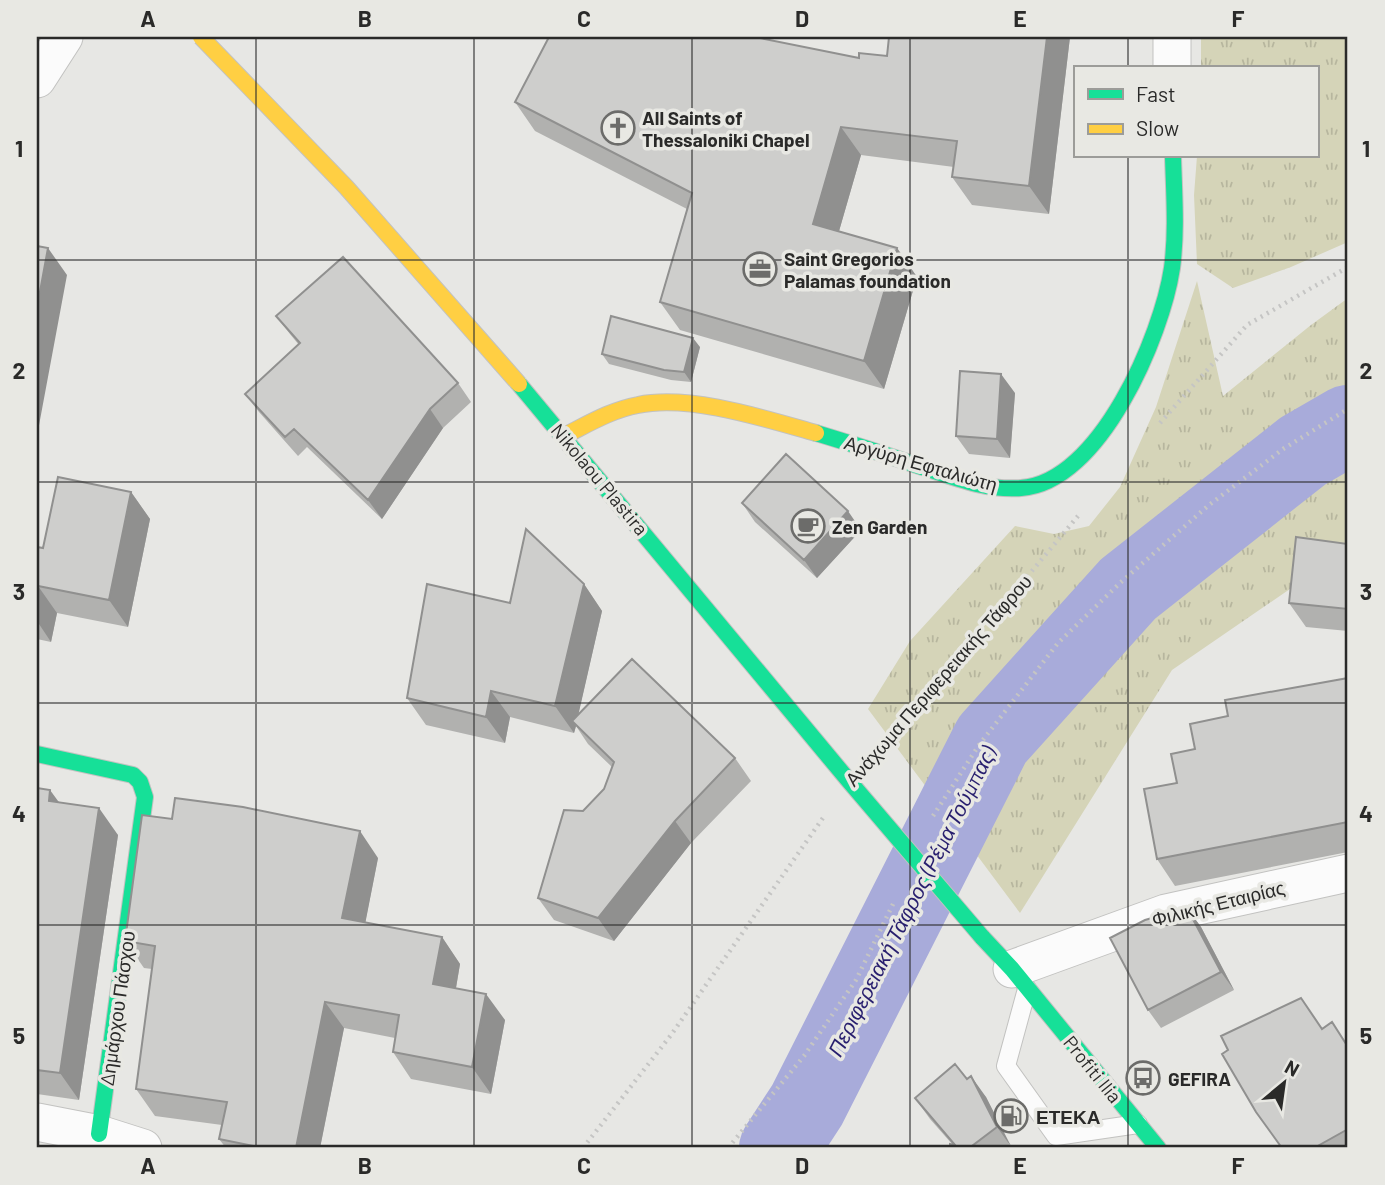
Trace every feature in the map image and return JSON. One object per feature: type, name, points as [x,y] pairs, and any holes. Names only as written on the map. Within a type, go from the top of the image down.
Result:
[{"type":"main road","name":"Nikolaou Plastira","points":[[201,37],[346,187],[564,436],[849,781],[982,937]]},
{"type":"main road","name":"Αργύρη Εφταλιώτη","points":[[564,436],[608,413],[628,407],[660,401],[693,404],[809,431],[978,483],[1011,488],[1032,487],[1048,482],[1078,461],[1092,444],[1127,391],[1158,325],[1166,301],[1172,267],[1174,158]]},
{"type":"main road","name":"Δημάρχου Πάσχου","points":[[37,754],[133,775],[140,782],[145,797],[99,1134]]},
{"type":"main road","name":"Profiti Ilia","points":[[982,937],[1020,979],[1158,1148]]},
{"type":"street","points":[[37,79],[64,37]]},
{"type":"street","points":[[1172,37],[1172,66]]},
{"type":"street","name":"Φιλικής Εταιρίας","points":[[1020,979],[1166,913],[1348,873]]},
{"type":"street","points":[[37,1122],[99,1134],[143,1148]]},
{"type":"lane","points":[[1020,979],[1006,1066],[1056,1136],[1138,1124]]},
{"type":"path","points":[[1155,429],[1247,325],[1348,267]]},
{"type":"path","points":[[931,820],[979,746],[1058,643],[1120,583],[1209,505],[1283,449],[1348,409]]},
{"type":"path","name":"Ανάχωμα Περιφερειακής Τάφρου","points":[[583,1148],[671,1035],[849,781],[949,670],[1082,512]]},
{"type":"path","points":[[727,1148],[804,1056],[856,980],[900,888]]},
{"type":"green space","points":[[1201,37],[1348,37],[1348,242],[1233,288],[1197,264],[1194,195],[1197,158],[1318,158],[1318,66],[1201,66]]},
{"type":"green space","points":[[1197,281],[1223,396],[1348,298],[1348,549],[1172,670],[1020,913],[868,709],[910,641],[1015,526],[1054,534],[1089,526],[1120,487],[1156,407]]},
{"type":"building","points":[[549,37],[755,37],[859,58],[859,53],[887,56],[889,37],[1047,37],[1029,186],[952,177],[957,141],[841,127],[813,224],[897,248],[864,361],[660,302],[692,193],[515,102]]},
{"type":"building","points":[[37,246],[48,248],[37,308]]},
{"type":"building","points":[[343,257],[458,383],[430,409],[368,500],[294,429],[285,437],[245,394],[300,343],[276,316]]},
{"type":"building","points":[[611,316],[693,338],[684,372],[664,370],[602,354]]},
{"type":"building","points":[[960,371],[1001,374],[997,439],[956,436]]},
{"type":"building","name":"Zen Garden","points":[[786,454],[848,511],[804,560],[742,503]]},
{"type":"building","points":[[58,477],[131,492],[109,600],[38,586],[37,592],[37,547],[43,548]]},
{"type":"building","points":[[526,529],[584,584],[555,706],[491,691],[486,717],[407,698],[427,584],[510,603]]},
{"type":"building","points":[[1296,537],[1348,544],[1348,609],[1289,603]]},
{"type":"building","points":[[632,659],[735,758],[675,821],[598,918],[538,898],[564,810],[583,811],[604,789],[614,762],[572,721]]},
{"type":"building","points":[[1348,678],[1348,822],[1157,859],[1144,789],[1177,783],[1171,754],[1195,749],[1190,724],[1228,716],[1225,700]]},
{"type":"building","points":[[37,788],[50,790],[49,801],[99,808],[60,1073],[37,1070]]},
{"type":"building","points":[[175,798],[243,807],[360,831],[342,918],[442,937],[433,984],[486,994],[472,1067],[393,1052],[399,1015],[325,1002],[296,1148],[264,1148],[219,1139],[227,1102],[136,1089],[155,946],[125,941],[142,815],[172,819]]},
{"type":"building","points":[[1187,908],[1221,972],[1148,1010],[1110,938],[1145,920]]},
{"type":"building","points":[[1301,998],[1322,1029],[1332,1022],[1348,1047],[1348,1129],[1314,1148],[1282,1148],[1256,1112],[1222,1054],[1228,1050],[1221,1036]]},
{"type":"building","points":[[955,1064],[967,1079],[971,1076],[997,1127],[972,1146],[1003,1148],[950,1148],[950,1144],[955,1145],[915,1098]]},
{"type":"waterway","name":"Περιφερειακή Τάφρος (Ρέμα Τούμπας)","points":[[779,1148],[807,1105],[992,740],[1128,589],[1303,451],[1348,425]]},
{"type":"traffic: fast","points":[[816,433],[953,477],[993,487],[1021,488],[1050,480],[1077,461],[1101,434],[1141,366],[1166,296],[1174,254],[1173,158]]},
{"type":"traffic: fast","points":[[519,384],[982,937]]},
{"type":"traffic: fast","points":[[37,754],[133,775],[140,782],[145,797],[99,1134]]},
{"type":"traffic: fast","points":[[982,937],[1012,969],[1158,1148]]},
{"type":"traffic: slow","points":[[201,37],[346,187],[519,384]]},
{"type":"traffic: slow","points":[[564,436],[618,410],[659,402],[704,405],[816,433]]},
{"type":"place","name":"All Saints of Thessaloniki Chapel","points":[[618,128]]},
{"type":"place","name":"Saint Gregorios Palamas foundation","points":[[760,269]]},
{"type":"place","name":"Zen Garden","points":[[808,526]]},
{"type":"place","name":"GEFIRA","points":[[1143,1078]]},
{"type":"place","name":"ΕΤΕΚΑ","points":[[1011,1116]]}]
